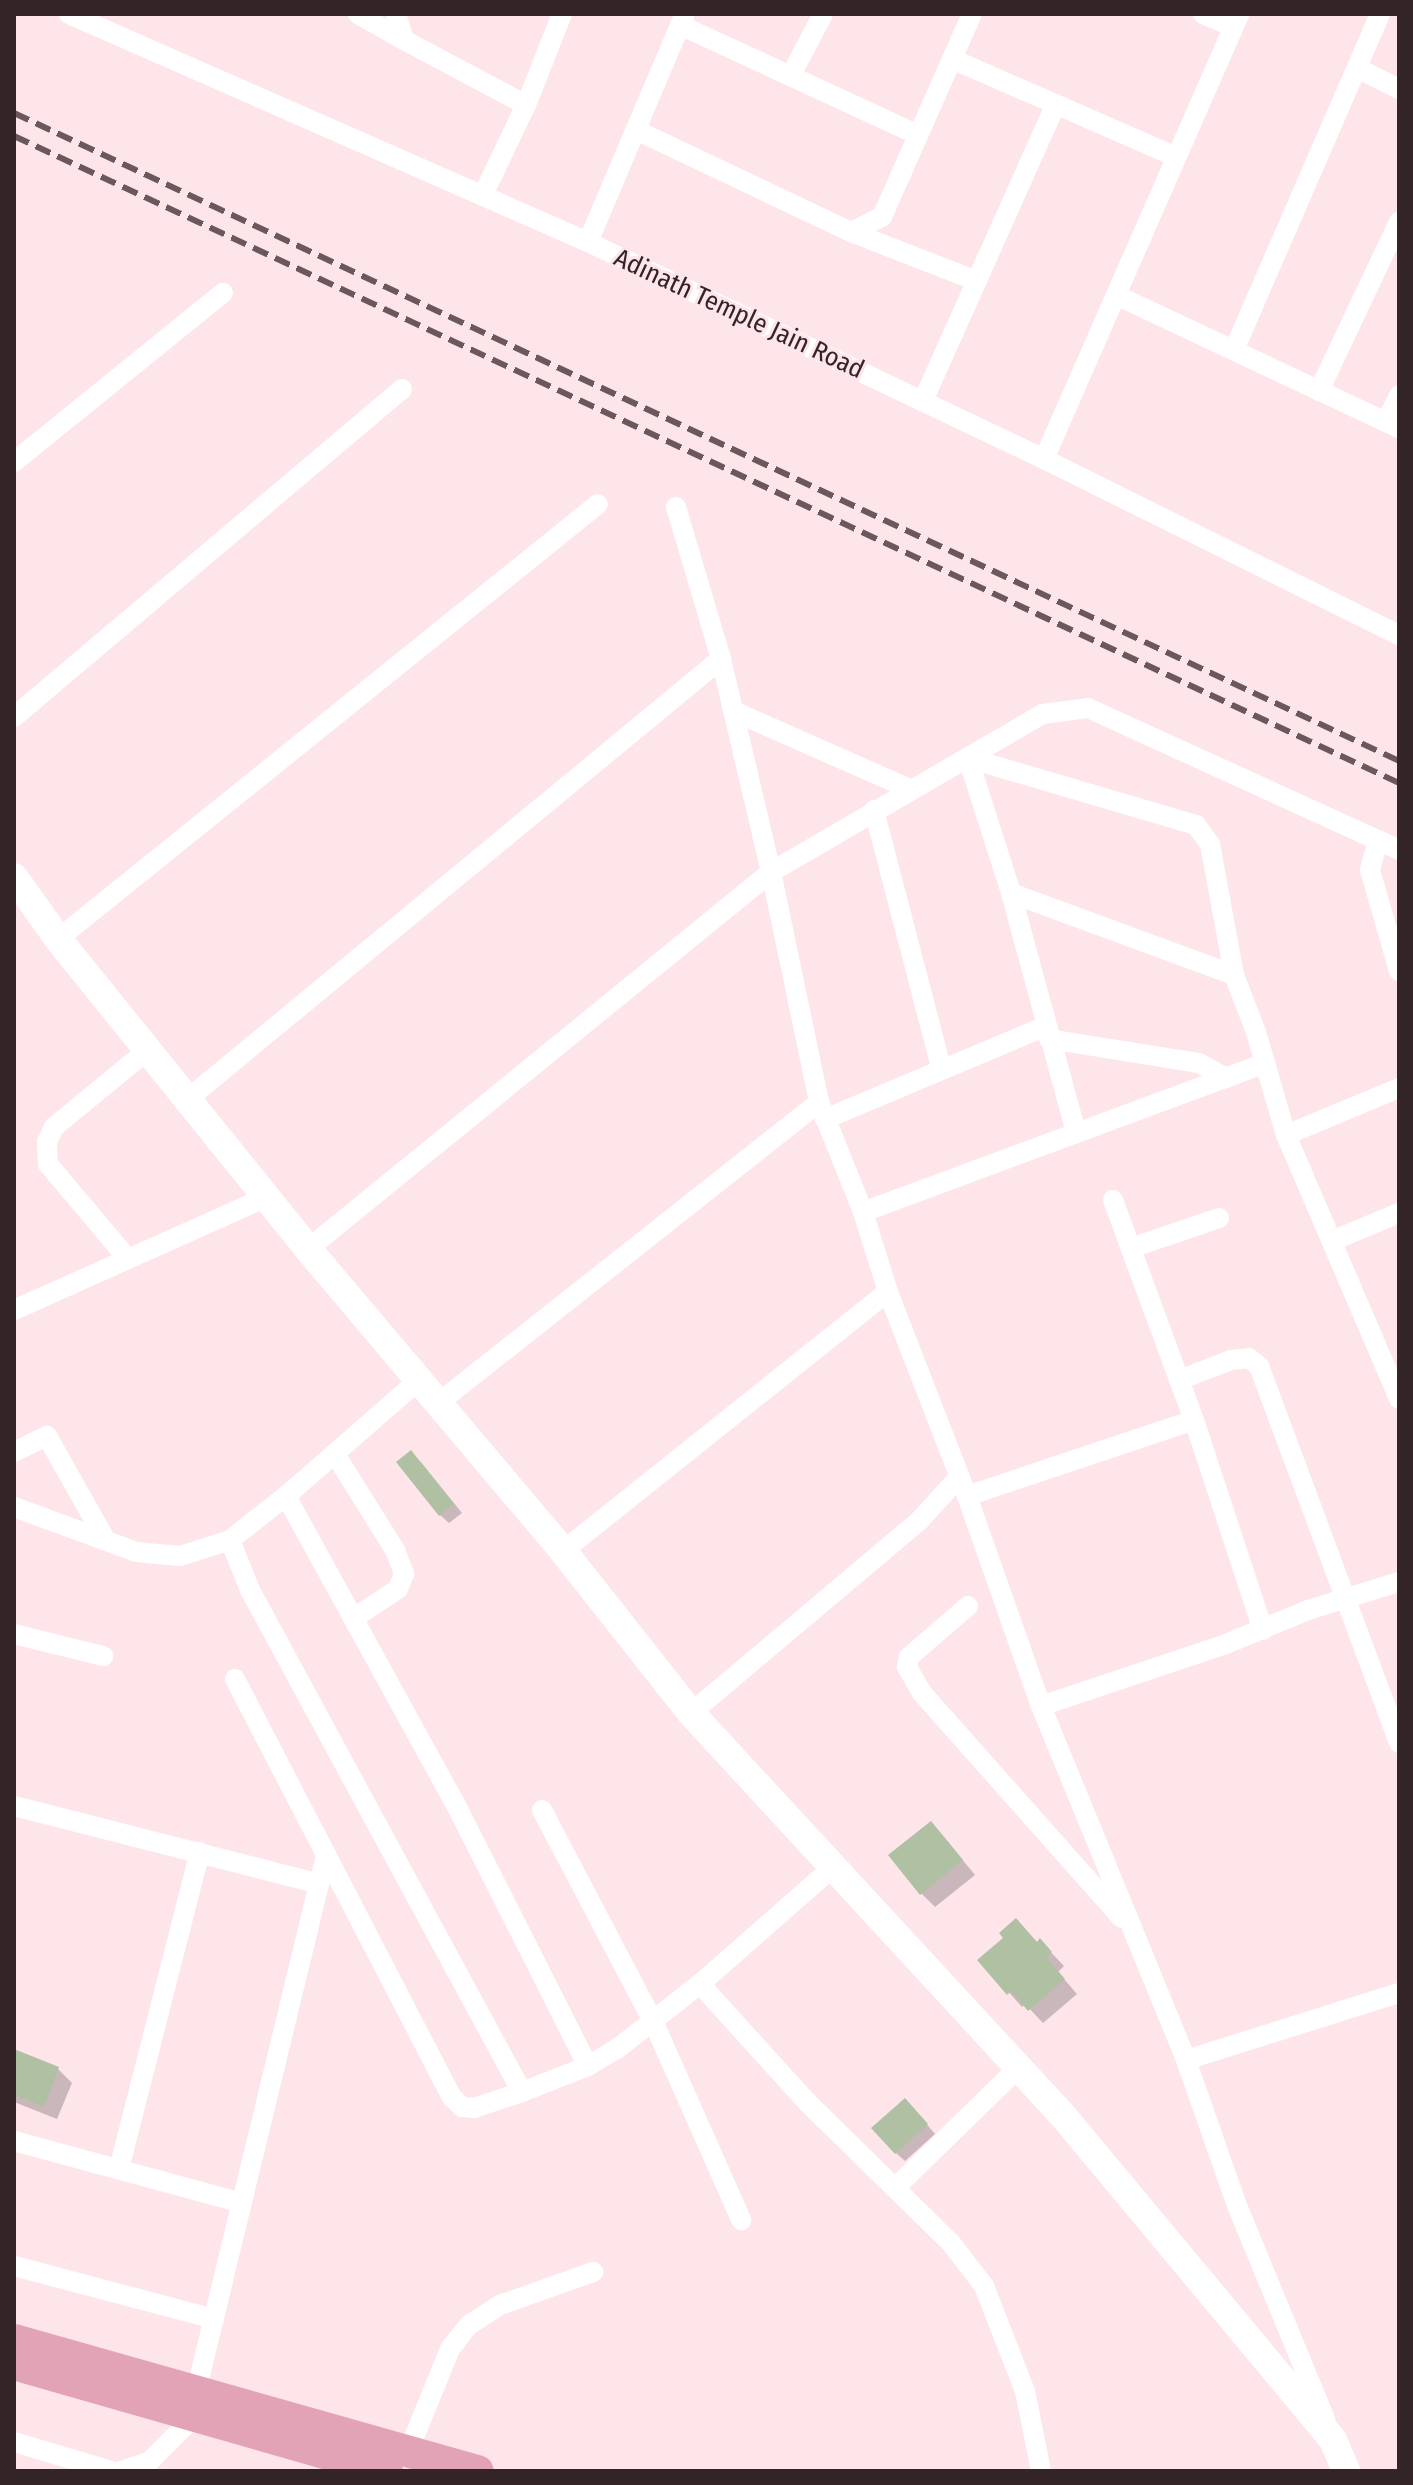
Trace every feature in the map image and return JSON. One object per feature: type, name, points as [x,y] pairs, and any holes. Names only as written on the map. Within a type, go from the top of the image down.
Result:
[{"type":"main road","points":[[14,2340],[196,2404]]},
{"type":"main road","points":[[14,2364],[196,2404],[398,2461],[478,2471]]},
{"type":"street","name":"Adinath Temple Jain Road","points":[[69,14],[588,242],[1044,459],[1399,635]]},
{"type":"street","points":[[358,14],[526,105]]},
{"type":"street","points":[[396,14],[404,40]]},
{"type":"street","points":[[483,195],[526,105],[562,14]]},
{"type":"street","points":[[791,75],[823,14]]},
{"type":"street","points":[[851,232],[882,217],[972,14]]},
{"type":"street","points":[[1044,459],[1236,20],[1203,14]]},
{"type":"street","points":[[1234,350],[1380,14]]},
{"type":"street","points":[[588,242],[683,20],[918,135]]},
{"type":"street","points":[[952,59],[1176,157]]},
{"type":"street","points":[[1357,68],[1399,89]]},
{"type":"street","points":[[923,401],[1056,104]]},
{"type":"street","points":[[636,130],[851,232],[977,281]]},
{"type":"street","points":[[1319,391],[1399,222]]},
{"type":"street","points":[[14,462],[223,293]]},
{"type":"street","points":[[1116,295],[1392,425],[1399,395]]},
{"type":"street","points":[[14,717],[402,389]]},
{"type":"street","points":[[58,939],[598,504]]},
{"type":"street","points":[[676,507],[721,659],[822,1110],[863,1212],[888,1292],[963,1486],[1041,1706],[1186,2060],[1236,2203],[1346,2471]]},
{"type":"street","points":[[189,1098],[721,659]]},
{"type":"street","points":[[308,1249],[771,872],[1042,714],[1088,708],[1399,850]]},
{"type":"street","points":[[733,711],[910,789]]},
{"type":"street","points":[[968,758],[1011,893],[1076,1133]]},
{"type":"street","points":[[968,758],[1196,825],[1210,844],[1234,975],[1286,1135],[1399,1399]]},
{"type":"street","points":[[874,810],[941,1068]]},
{"type":"street","points":[[1378,840],[1370,870],[1399,971]]},
{"type":"street","points":[[18,891],[189,1098],[308,1249],[563,1551],[691,1713],[1064,2117],[1333,2440]]},
{"type":"street","points":[[1011,893],[1234,975]]},
{"type":"street","points":[[437,1404],[822,1110],[1048,1033],[1199,1063],[1226,1078]]},
{"type":"street","points":[[128,1259],[48,1164],[47,1142],[54,1127],[149,1049]]},
{"type":"street","points":[[863,1212],[1265,1063]]},
{"type":"street","points":[[1286,1135],[1399,1088]]},
{"type":"street","points":[[14,1310],[267,1197]]},
{"type":"street","points":[[1113,1200],[1194,1420],[1263,1630]]},
{"type":"street","points":[[1332,1241],[1399,1213]]},
{"type":"street","points":[[1131,1248],[1219,1218]]},
{"type":"street","points":[[563,1551],[888,1292]]},
{"type":"street","points":[[1179,1380],[1231,1360],[1249,1358],[1259,1366],[1300,1469],[1344,1599],[1399,1743]]},
{"type":"street","points":[[14,1507],[136,1552],[180,1556],[230,1540],[286,1496],[419,1380]]},
{"type":"street","points":[[691,1713],[963,1486],[1194,1420]]},
{"type":"street","points":[[14,1452],[47,1436],[105,1539]]},
{"type":"street","points":[[335,1454],[395,1550],[404,1574],[398,1589],[354,1618]]},
{"type":"street","points":[[286,1496],[456,1805],[588,2066]]},
{"type":"street","points":[[230,1540],[250,1590],[522,2092]]},
{"type":"street","points":[[1041,1706],[1399,1582]]},
{"type":"street","points":[[968,1606],[909,1657],[907,1667],[922,1693],[1132,1929]]},
{"type":"street","points":[[14,1634],[103,1656]]},
{"type":"street","points":[[235,1679],[452,2097],[462,2107],[474,2108],[588,2066],[700,1984],[833,1867]]},
{"type":"street","points":[[14,1806],[319,1884]]},
{"type":"street","points":[[542,1810],[653,2021],[741,2220]]},
{"type":"street","points":[[119,2169],[200,1852]]},
{"type":"street","points":[[121,2471],[149,2462],[196,2404],[326,1855]]},
{"type":"street","points":[[700,1984],[807,2102],[951,2243],[984,2286],[1025,2391],[1041,2471]]},
{"type":"street","points":[[1186,2060],[1399,1993]]},
{"type":"street","points":[[895,2188],[1018,2068]]},
{"type":"street","points":[[14,2141],[242,2203]]},
{"type":"street","points":[[14,2266],[214,2319]]},
{"type":"street","points":[[398,2461],[450,2349],[469,2325],[500,2305],[593,2272]]},
{"type":"street","points":[[14,2442],[111,2471]]},
{"type":"building","points":[[411,1450],[454,1504],[439,1516],[396,1462]]},
{"type":"building","points":[[931,1821],[963,1860],[920,1895],[888,1855]]},
{"type":"building","points":[[1016,1918],[1037,1942],[1040,1938],[1052,1952],[1046,1957],[1065,1979],[1028,2011],[1011,1991],[1007,1995],[977,1960],[1003,1938],[999,1933]]},
{"type":"building","points":[[14,2049],[59,2067],[44,2107],[14,2095]]},
{"type":"building","points":[[905,2098],[928,2124],[895,2154],[871,2128]]},
{"type":"railway","points":[[14,113],[1399,761]]},
{"type":"railway","points":[[14,136],[1399,783]]}]
